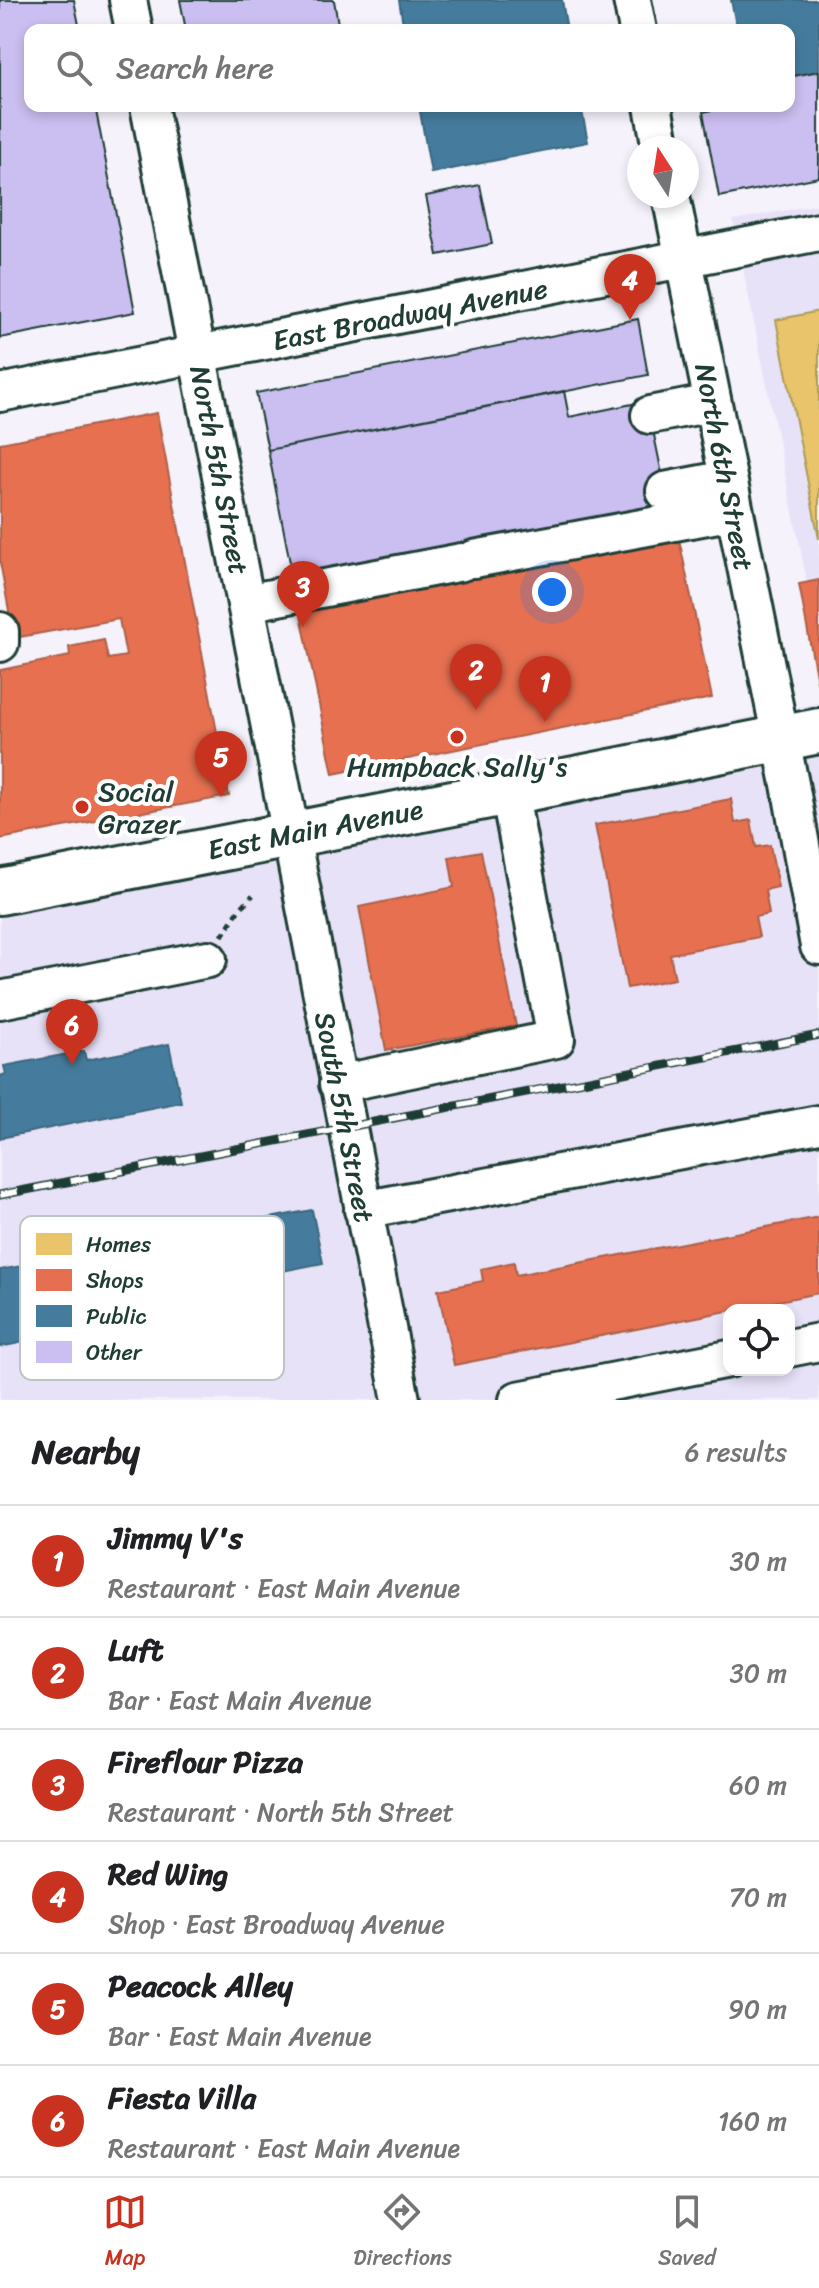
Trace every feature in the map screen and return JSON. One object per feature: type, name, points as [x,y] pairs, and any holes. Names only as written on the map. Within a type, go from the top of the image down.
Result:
[{"type":"main road","name":"East Main Avenue","points":[[0,892],[800,735]]},
{"type":"street","points":[[128,0],[133,24]]},
{"type":"street","points":[[632,0],[637,24]]},
{"type":"street","name":"North 5th Street","points":[[150,112],[290,834]]},
{"type":"street","points":[[654,112],[659,136]]},
{"type":"street","name":"North 6th Street","points":[[673,208],[731,495],[800,735],[819,946]]},
{"type":"street","name":"East Broadway Avenue","points":[[0,393],[819,232]]},
{"type":"street","points":[[650,415],[712,403]]},
{"type":"street","points":[[665,491],[731,495]]},
{"type":"street","points":[[246,603],[468,560],[731,495]]},
{"type":"street","points":[[0,631],[0,643]]},
{"type":"street","points":[[338,1084],[556,1039],[509,791]]},
{"type":"street","name":"South 5th Street","points":[[290,834],[401,1400]]},
{"type":"street","points":[[0,1000],[208,959]]},
{"type":"street","points":[[363,1210],[819,1124]]},
{"type":"street","points":[[795,1347],[819,1342]]},
{"type":"street","points":[[518,1400],[723,1360]]},
{"type":"path","points":[[208,959],[238,911],[253,895]]},
{"type":"shaded area","points":[[819,204],[819,640],[733,220]]},
{"type":"shaded area","points":[[819,703],[819,1400],[0,1400],[0,874]]},
{"type":"building: Homes","points":[[819,311],[819,539],[776,320]]},
{"type":"building: Shops","points":[[157,413],[229,796],[0,839],[0,670],[70,656],[69,647],[104,640],[108,659],[126,656],[119,619],[14,638],[0,562],[0,443]]},
{"type":"building: Shops","points":[[678,534],[712,698],[333,774],[299,605]]},
{"type":"building: Shops","points":[[819,580],[819,680],[817,681],[799,584]]},
{"type":"building: Shops","points":[[731,799],[735,823],[751,820],[756,847],[770,845],[778,887],[765,890],[769,914],[755,917],[759,937],[670,954],[675,979],[627,988],[595,825]]},
{"type":"building: Shops","points":[[481,851],[516,1026],[386,1050],[359,907],[454,887],[449,857]]},
{"type":"building: Shops","points":[[819,1217],[819,1293],[763,1304],[723,1304],[723,1312],[454,1365],[438,1290],[483,1281],[481,1269],[514,1262],[516,1275]]},
{"type":"building: Public","points":[[399,0],[562,0],[566,24],[403,24]]},
{"type":"building: Public","points":[[731,0],[819,0],[819,71],[795,76],[795,24],[736,24]]},
{"type":"building: Public","points":[[420,112],[582,112],[588,142],[431,173]]},
{"type":"building: Public","points":[[169,1044],[181,1102],[0,1138],[0,1076],[6,1074],[4,1066],[84,1051],[86,1060]]},
{"type":"building: Public","points":[[312,1210],[323,1263],[284,1271],[284,1216],[281,1216]]},
{"type":"building: Public","points":[[20,1266],[20,1343],[0,1347],[0,1270]]},
{"type":"building: Other","points":[[0,0],[74,0],[79,24],[24,24],[24,112],[96,112],[135,312],[0,338]]},
{"type":"building: Other","points":[[180,0],[334,0],[338,24],[185,24]]},
{"type":"building: Other","points":[[819,71],[819,177],[719,197],[703,112],[795,112],[795,76]]},
{"type":"building: Other","points":[[480,185],[492,244],[438,255],[426,196]]},
{"type":"building: Other","points":[[638,319],[648,375],[268,450],[256,393]]},
{"type":"building: Other","points":[[564,391],[569,417],[647,401],[669,508],[294,583],[268,450]]},
{"type":"railway","points":[[0,1195],[819,1035]]},
{"type":"place","name":"Red Wing","points":[[630,320]]},
{"type":"place","name":"Fireflour Pizza","points":[[303,627]]},
{"type":"place","name":"Luft","points":[[476,710]]},
{"type":"place","name":"Jimmy V's","points":[[545,722]]},
{"type":"place","name":"Humpback Sally's","points":[[457,737]]},
{"type":"place","name":"Peacock Alley","points":[[221,797]]},
{"type":"place","name":"Social Grazer","points":[[82,807]]},
{"type":"place","name":"Fiesta Villa","points":[[72,1065]]}]
